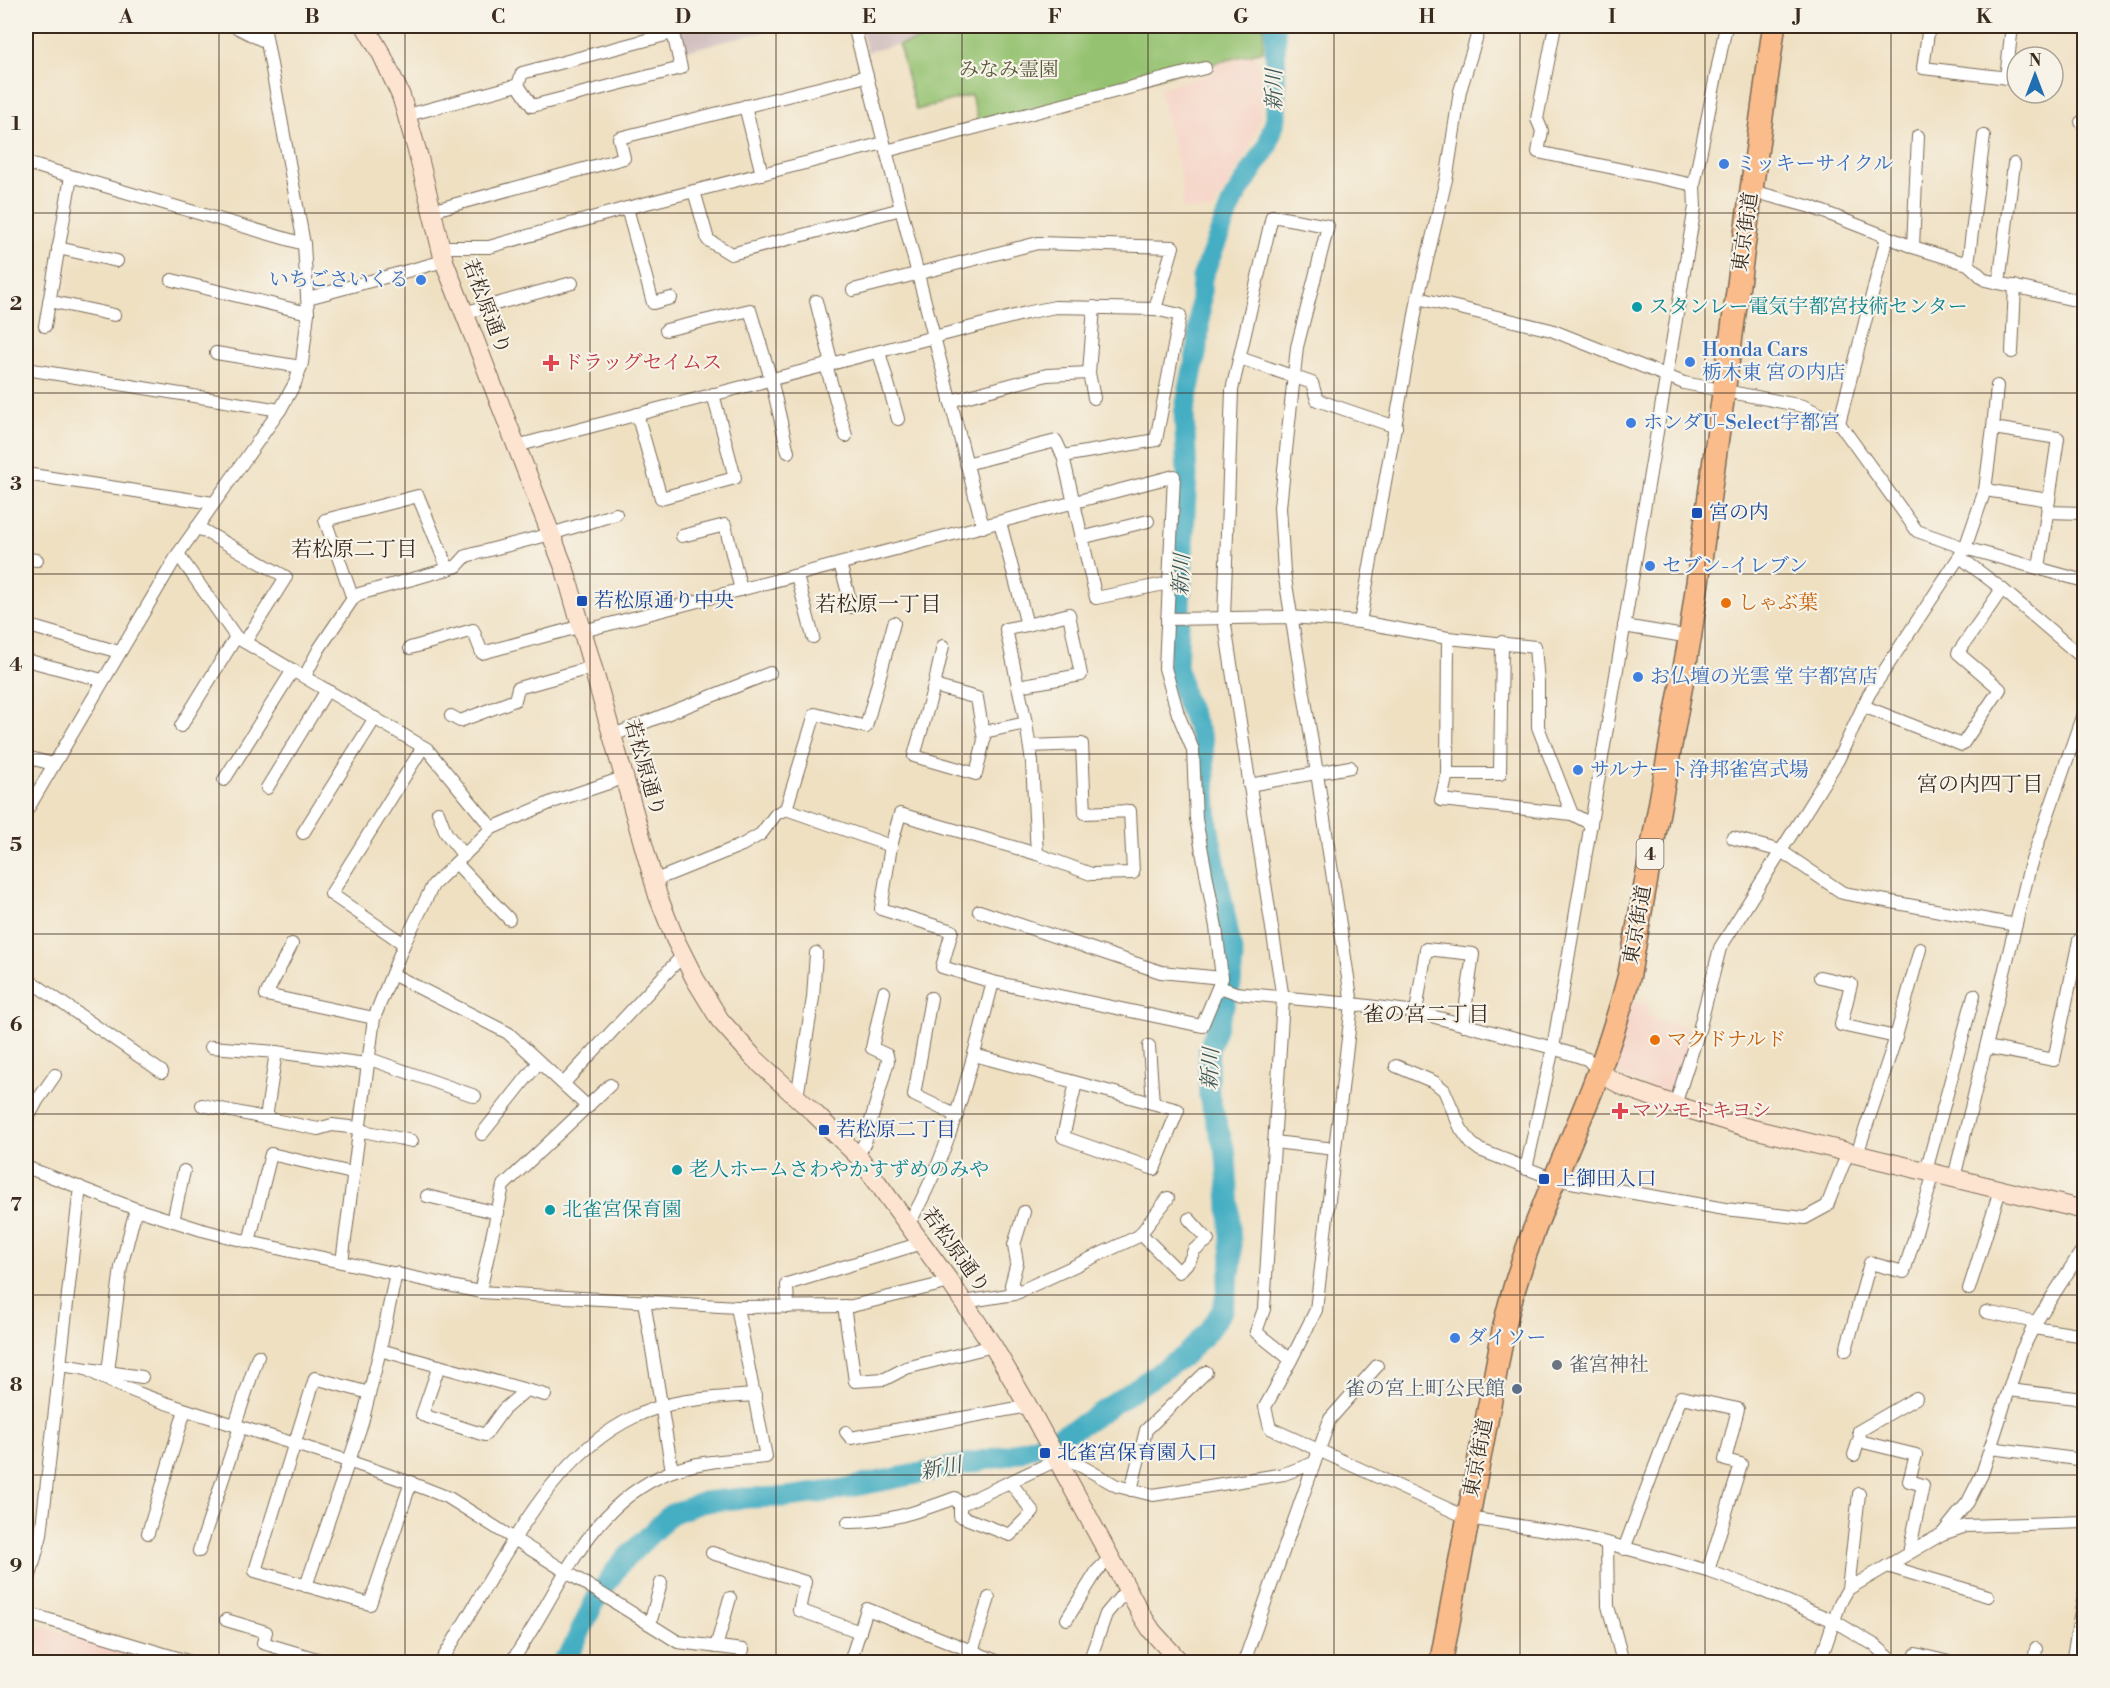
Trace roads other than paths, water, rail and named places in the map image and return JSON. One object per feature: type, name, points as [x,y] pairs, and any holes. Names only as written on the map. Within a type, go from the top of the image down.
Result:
[{"type":"highway","name":"東京街道","points":[[1441,1662],[1511,1296],[1554,1179],[1599,1071],[1619,1014],[1629,976],[1690,637],[1774,26]]},
{"type":"street","points":[[234,26],[266,42]]},
{"type":"street","points":[[26,812],[178,554],[280,410],[301,367],[307,337],[308,314],[304,244],[264,26]]},
{"type":"street","name":"若松原通り","points":[[365,26],[393,78],[408,115],[442,254],[462,313],[565,570],[653,880],[663,910],[683,955],[720,1020],[754,1058],[858,1156],[950,1282],[993,1346],[1028,1406],[1152,1631],[1180,1662]]},
{"type":"street","points":[[854,26],[983,527]]},
{"type":"street","points":[[1360,622],[1418,298],[1447,175],[1460,91],[1480,26]]},
{"type":"street","points":[[1555,26],[1537,119],[1542,131],[1538,152],[1694,185]]},
{"type":"street","points":[[1526,1169],[1553,1048],[1695,207],[1694,185],[1726,26]]},
{"type":"street","points":[[1929,26],[1923,68],[2005,78]]},
{"type":"street","points":[[2012,26],[2012,45]]},
{"type":"street","points":[[673,33],[681,68],[532,106],[518,85],[522,73],[673,33]]},
{"type":"street","points":[[308,298],[442,254],[489,247],[694,191],[885,147],[1205,68]]},
{"type":"street","points":[[431,211],[624,158],[619,138],[867,76]]},
{"type":"street","points":[[408,115],[518,85]]},
{"type":"street","points":[[745,106],[762,174]]},
{"type":"street","points":[[1913,247],[1918,136]]},
{"type":"street","points":[[1968,264],[1984,136]]},
{"type":"street","points":[[26,164],[304,244]]},
{"type":"street","points":[[1999,283],[2014,164]]},
{"type":"street","points":[[45,326],[70,177]]},
{"type":"street","points":[[694,191],[708,240],[731,254],[901,209]]},
{"type":"street","points":[[1752,191],[1812,207],[1913,247],[1968,264],[1985,280],[2085,302]]},
{"type":"street","points":[[627,208],[653,303],[671,298]]},
{"type":"street","points":[[1292,1360],[1256,1332],[1264,1308],[1283,999],[1224,619],[1233,390],[1272,216],[1328,226],[1297,346],[1280,507],[1284,572],[1290,617],[1317,772],[1352,1004],[1316,1310],[1292,1360],[1265,1407],[1270,1428],[1468,1518],[1566,1533],[1607,1543],[1758,1589],[1834,1621],[1876,1646],[1894,1662]]},
{"type":"street","points":[[1839,423],[1887,237]]},
{"type":"street","points":[[853,290],[1038,243],[1173,247],[1155,309]]},
{"type":"street","points":[[58,248],[117,261]]},
{"type":"street","points":[[172,280],[308,314]]},
{"type":"street","points":[[462,313],[572,283]]},
{"type":"street","points":[[2012,352],[2015,286]]},
{"type":"street","points":[[1418,298],[1551,330],[1684,383],[1803,406],[1839,423],[1917,531],[1962,552],[2039,568],[2085,581]]},
{"type":"street","points":[[49,301],[114,315]]},
{"type":"street","points":[[816,301],[846,436]]},
{"type":"street","points":[[516,446],[1055,307],[1155,309],[1180,315],[1156,440],[1063,456]]},
{"type":"street","points":[[1094,307],[1089,373],[1094,398]]},
{"type":"street","points":[[666,330],[750,310],[771,380],[788,452]]},
{"type":"street","points":[[879,352],[898,419]]},
{"type":"street","points":[[216,353],[301,367]]},
{"type":"street","points":[[1240,357],[1312,383],[1317,400],[1396,427]]},
{"type":"street","points":[[26,369],[280,410]]},
{"type":"street","points":[[950,401],[1047,375],[1089,373]]},
{"type":"street","points":[[1675,1105],[1700,1030],[1720,948],[1838,760],[1869,694],[1962,552],[1985,490],[1997,386]]},
{"type":"street","points":[[637,414],[661,498],[735,478],[713,394]]},
{"type":"street","points":[[1993,428],[2058,438],[2039,568]]},
{"type":"street","points":[[966,464],[1056,441],[1063,456],[1096,598],[1168,583]]},
{"type":"street","points":[[26,474],[213,503]]},
{"type":"street","points":[[410,648],[473,630],[482,653],[797,576],[1174,476],[1168,583],[1174,619],[1165,668],[1178,714],[1194,750],[1196,819],[1226,987],[1202,1026],[993,982],[942,967],[952,931],[881,909],[891,846],[900,814],[1037,854],[1091,874],[1133,873],[1130,811],[1085,813],[1082,744],[1030,746]]},
{"type":"street","points":[[1985,490],[2085,513]]},
{"type":"street","points":[[353,599],[325,520],[418,496],[448,569]]},
{"type":"street","points":[[305,676],[319,649],[353,599],[359,594],[448,569],[456,566],[466,556],[616,514]]},
{"type":"street","points":[[1081,538],[1148,521]]},
{"type":"street","points":[[1000,522],[1028,625]]},
{"type":"street","points":[[682,536],[725,525],[741,590]]},
{"type":"street","points":[[181,726],[286,577],[197,527]]},
{"type":"street","points":[[1962,552],[2085,660]]},
{"type":"street","points":[[178,554],[241,640],[427,749],[492,828]]},
{"type":"street","points":[[840,564],[852,607]]},
{"type":"street","points":[[797,576],[813,637]]},
{"type":"street","points":[[1863,706],[1962,745],[2000,689],[1958,653],[2002,589]]},
{"type":"street","points":[[1018,686],[1081,675],[1069,614],[1006,629],[1030,746],[1037,854]]},
{"type":"street","points":[[1174,619],[1290,617],[1360,622],[1448,638],[1535,647],[1538,727],[1572,814]]},
{"type":"street","points":[[786,809],[815,714],[866,727],[894,623]]},
{"type":"street","points":[[26,625],[119,652]]},
{"type":"street","points":[[1624,626],[1690,637]]},
{"type":"street","points":[[1448,638],[1447,774],[1441,800],[1572,814],[1591,824]]},
{"type":"street","points":[[1447,774],[1500,774],[1502,642]]},
{"type":"street","points":[[934,686],[977,698],[984,740],[976,774],[914,756],[943,646]]},
{"type":"street","points":[[26,660],[102,680]]},
{"type":"street","points":[[451,716],[460,721],[515,700],[518,688],[593,667]]},
{"type":"street","points":[[224,780],[293,670]]},
{"type":"street","points":[[612,736],[770,673]]},
{"type":"street","points":[[267,788],[327,690]]},
{"type":"street","points":[[1954,1178],[2030,866],[2085,711]]},
{"type":"street","points":[[303,833],[375,718]]},
{"type":"street","points":[[984,732],[1026,723]]},
{"type":"street","points":[[404,944],[331,894],[423,747]]},
{"type":"street","points":[[26,757],[53,764]]},
{"type":"street","points":[[1249,785],[1350,767]]},
{"type":"street","points":[[342,1262],[374,1018],[404,944],[434,885],[492,828],[552,801],[623,778]]},
{"type":"street","points":[[653,880],[761,834],[776,814],[786,809],[891,846]]},
{"type":"street","points":[[438,812],[460,859],[509,919]]},
{"type":"street","points":[[1733,837],[1780,851],[1843,893],[2016,925]]},
{"type":"street","points":[[979,911],[1161,972],[1283,999],[1416,1012],[1553,1048],[1587,1059],[1603,1075],[1625,1087],[1745,1127],[2085,1210]]},
{"type":"street","points":[[1986,1047],[2054,1060],[2079,940]]},
{"type":"street","points":[[292,944],[266,995],[374,1018]]},
{"type":"street","points":[[1416,1012],[1426,949],[1473,954],[1463,1025]]},
{"type":"street","points":[[1396,1066],[1434,1082],[1444,1090],[1461,1129],[1471,1143],[1480,1150],[1526,1169],[1554,1179],[1725,1209],[1806,1218],[1827,1206],[1852,1153],[1896,1037],[1920,949]]},
{"type":"street","points":[[797,1097],[813,998],[816,953]]},
{"type":"street","points":[[564,1083],[683,955]]},
{"type":"street","points":[[392,974],[508,1033],[588,1107]]},
{"type":"street","points":[[1820,977],[1851,984],[1841,1025],[1896,1037]]},
{"type":"street","points":[[26,978],[162,1072]]},
{"type":"street","points":[[908,1225],[924,1198],[957,1116],[993,982]]},
{"type":"street","points":[[858,1156],[865,1142],[888,1061],[887,1054],[872,1048],[884,992]]},
{"type":"street","points":[[1846,1350],[1870,1263],[1904,1272],[1974,995]]},
{"type":"street","points":[[931,998],[914,1095],[957,1116]]},
{"type":"street","points":[[1149,1046],[1153,1103]]},
{"type":"street","points":[[212,1047],[367,1061],[475,1096]]},
{"type":"street","points":[[266,1118],[276,1052]]},
{"type":"street","points":[[974,1055],[1178,1110],[1154,1169],[1064,1137],[1076,1083]]},
{"type":"street","points":[[482,1134],[539,1062]]},
{"type":"street","points":[[26,1122],[55,1075]]},
{"type":"street","points":[[480,1292],[503,1186],[610,1085]]},
{"type":"street","points":[[202,1105],[318,1129],[332,1125],[412,1141]]},
{"type":"street","points":[[1274,1142],[1335,1149]]},
{"type":"street","points":[[249,1242],[271,1154],[352,1173]]},
{"type":"street","points":[[26,1167],[136,1209],[249,1242],[480,1292],[737,1307],[852,1306],[950,1282]]},
{"type":"street","points":[[173,1221],[184,1171]]},
{"type":"street","points":[[27,1585],[41,1535],[80,1187]]},
{"type":"street","points":[[1969,1289],[2000,1190]]},
{"type":"street","points":[[427,1196],[498,1213]]},
{"type":"street","points":[[964,1302],[1019,1292],[1141,1234],[1168,1198]]},
{"type":"street","points":[[108,1372],[121,1267],[136,1209]]},
{"type":"street","points":[[1019,1292],[1011,1285],[1017,1262],[1014,1245],[1024,1212]]},
{"type":"street","points":[[1141,1234],[1179,1272],[1191,1260],[1194,1250],[1208,1240],[1189,1219]]},
{"type":"street","points":[[788,1307],[788,1284],[922,1243]]},
{"type":"street","points":[[1942,1534],[1968,1502],[1982,1474],[2021,1352],[2035,1325],[2085,1248]]},
{"type":"street","points":[[306,1586],[362,1423],[396,1273]]},
{"type":"street","points":[[644,1301],[672,1471]]},
{"type":"street","points":[[844,1306],[855,1381],[885,1379],[906,1368],[993,1346]]},
{"type":"street","points":[[511,1662],[523,1646],[585,1540],[603,1517],[632,1492],[672,1471],[709,1462],[766,1457],[737,1307]]},
{"type":"street","points":[[1986,1312],[2085,1336]]},
{"type":"street","points":[[380,1350],[545,1395]]},
{"type":"street","points":[[200,1551],[258,1356]]},
{"type":"street","points":[[60,1365],[142,1377]]},
{"type":"street","points":[[440,1366],[422,1414],[485,1435],[503,1410],[526,1389]]},
{"type":"street","points":[[1244,1662],[1330,1419],[1377,1366]]},
{"type":"street","points":[[86,1369],[115,1385],[185,1410],[411,1482],[449,1498],[678,1642],[743,1650]]},
{"type":"street","points":[[1131,1490],[1146,1430],[1206,1372]]},
{"type":"street","points":[[369,1393],[315,1378],[255,1571],[370,1604],[411,1482]]},
{"type":"street","points":[[2009,1390],[2085,1399]]},
{"type":"street","points":[[441,1662],[535,1505],[592,1444],[635,1416],[661,1407],[688,1400],[755,1395]]},
{"type":"street","points":[[1624,1549],[1681,1397],[1738,1409],[1725,1460],[1741,1464],[1708,1572]]},
{"type":"street","points":[[1854,1455],[1859,1441],[1859,1431],[1916,1398]]},
{"type":"street","points":[[846,1432],[850,1438],[1028,1406]]},
{"type":"street","points":[[148,1533],[185,1410]]},
{"type":"street","points":[[1859,1441],[1916,1455],[1909,1481],[1923,1485],[1910,1553]]},
{"type":"street","points":[[960,1505],[1011,1483],[1050,1447],[1117,1486],[1153,1495],[1284,1474],[1314,1464]]},
{"type":"street","points":[[1990,1448],[2085,1460]]},
{"type":"street","points":[[848,1522],[890,1519],[955,1498],[960,1505],[960,1516],[1010,1534],[1033,1512],[1011,1483]]},
{"type":"street","points":[[1820,1662],[1848,1589],[1859,1494]]},
{"type":"street","points":[[1848,1589],[1942,1534],[1966,1526],[2085,1522]]},
{"type":"street","points":[[1607,1543],[1608,1606],[1623,1662]]},
{"type":"street","points":[[712,1553],[805,1582],[799,1610],[860,1632]]},
{"type":"street","points":[[1067,1619],[1097,1571],[1110,1558]]},
{"type":"street","points":[[1887,1566],[1988,1596]]},
{"type":"street","points":[[650,1624],[661,1583]]},
{"type":"street","points":[[1089,1662],[1106,1614],[1127,1589]]},
{"type":"street","points":[[2072,1662],[2085,1596]]},
{"type":"street","points":[[716,1647],[730,1598]]},
{"type":"street","points":[[972,1652],[989,1599]]},
{"type":"street","points":[[850,1662],[867,1609],[999,1662]]},
{"type":"street","points":[[26,1612],[191,1662]]},
{"type":"street","points":[[226,1620],[266,1632],[263,1643],[311,1660],[327,1662]]},
{"type":"street","points":[[2034,1662],[2036,1649]]},
{"type":"street","points":[[1916,1654],[1949,1662]]},
{"type":"waterway","name":"新川","points":[[562,1662],[569,1655],[596,1599],[619,1565],[671,1514],[704,1502],[788,1497],[832,1491],[1010,1455],[1054,1439],[1088,1421],[1185,1355],[1208,1331],[1223,1309],[1232,1262],[1226,1155],[1209,1097],[1208,1071],[1209,1049],[1231,985],[1233,957],[1208,825],[1203,742],[1183,694],[1177,665],[1187,475],[1184,413],[1198,345],[1202,278],[1233,200],[1267,147],[1276,118],[1275,26]]},
{"type":"place","name":"ミッキーサイクル","points":[[1724,164]]},
{"type":"place","name":"いちごさいくる","points":[[421,280]]},
{"type":"place","name":"スタンレー電気宇都宮技術センター","points":[[1637,307]]},
{"type":"place","name":"Honda Cars 栃木東 宮の内店","points":[[1690,362]]},
{"type":"place","name":"ドラッグセイムス","points":[[551,363]]},
{"type":"place","name":"ホンダU-Select宇都宮","points":[[1631,423]]},
{"type":"place","name":"宮の内","points":[[1697,513]]},
{"type":"place","name":"セブン-イレブン","points":[[1650,566]]},
{"type":"place","name":"若松原通り中央","points":[[582,601]]},
{"type":"place","name":"しゃぶ葉","points":[[1726,603]]},
{"type":"place","name":"お仏壇の光雲 堂 宇都宮店","points":[[1638,677]]},
{"type":"place","name":"サルナート浄邦雀宮式場","points":[[1578,770]]},
{"type":"place","name":"マクドナルド","points":[[1655,1040]]},
{"type":"place","name":"マツモトキヨシ","points":[[1620,1111]]},
{"type":"place","name":"若松原二丁目","points":[[824,1130]]},
{"type":"place","name":"老人ホームさわやかすずめのみや","points":[[677,1170]]},
{"type":"place","name":"上御田入口","points":[[1544,1179]]},
{"type":"place","name":"北雀宮保育園","points":[[550,1210]]},
{"type":"place","name":"ダイソー","points":[[1455,1338]]},
{"type":"place","name":"雀宮神社","points":[[1557,1365]]},
{"type":"place","name":"雀の宮上町公民館","points":[[1517,1389]]},
{"type":"place","name":"北雀宮保育園入口","points":[[1045,1453]]},
{"type":"district","name":"若松原二丁目","points":[[354,550]]},
{"type":"district","name":"若松原一丁目","points":[[878,605]]},
{"type":"district","name":"宮の内四丁目","points":[[1980,785]]},
{"type":"district","name":"雀の宮二丁目","points":[[1426,1015]]},
{"type":"park label","name":"みなみ霊園","points":[[1009,70]]}]
